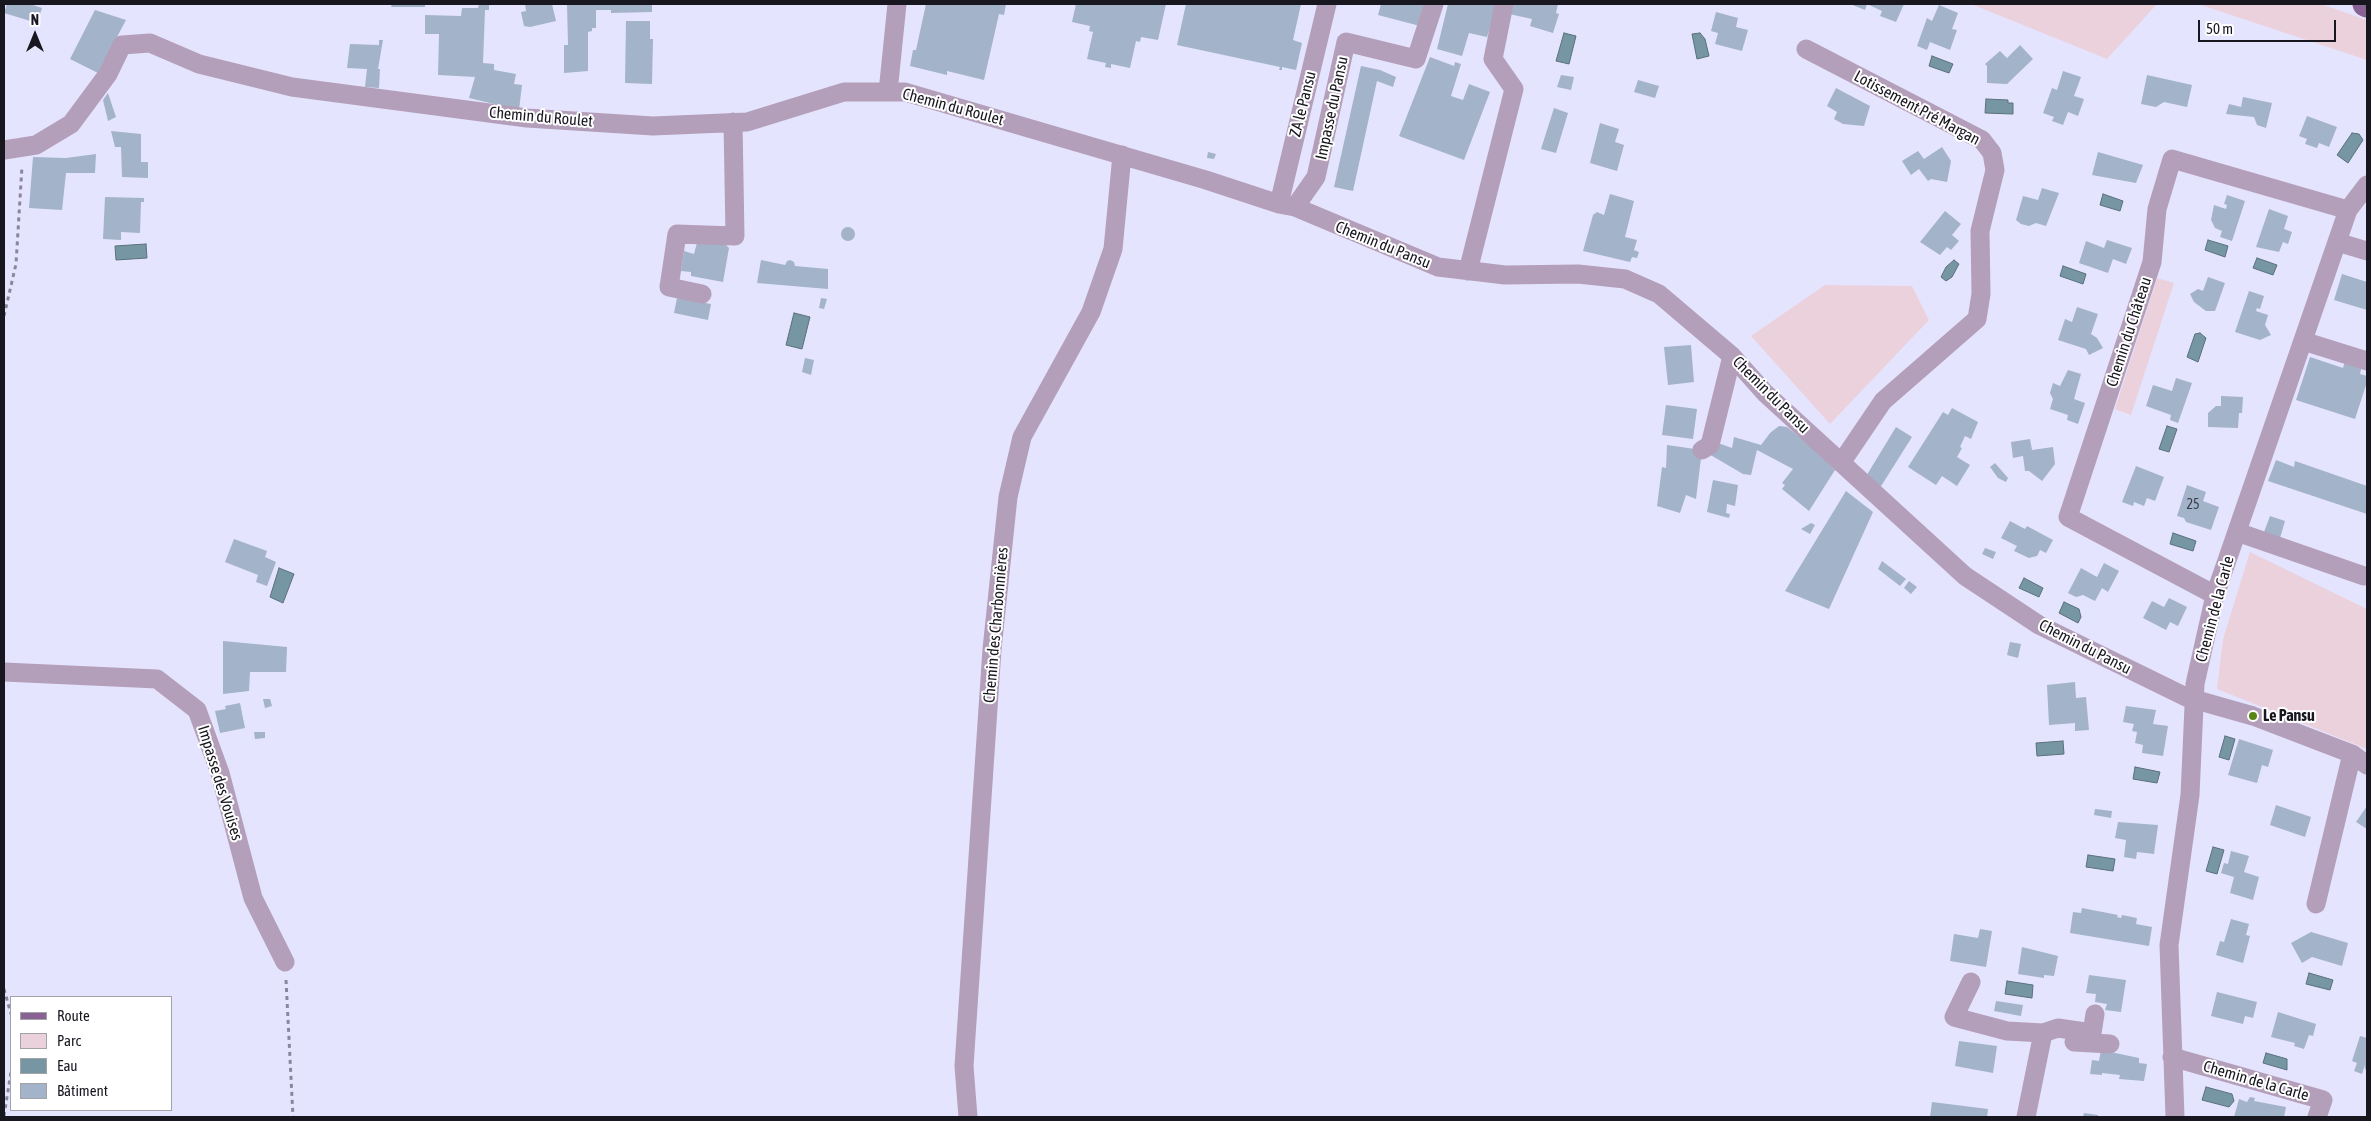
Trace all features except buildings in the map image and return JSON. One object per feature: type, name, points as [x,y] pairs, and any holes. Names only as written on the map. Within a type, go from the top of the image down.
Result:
[{"type":"street","points":[[888,92],[896,4]]},
{"type":"street","name":"ZA le Pansu","points":[[1287,205],[1327,4]]},
{"type":"street","name":"Impasse du Pansu","points":[[1287,205],[1316,177],[1346,42],[1416,59],[1434,4]]},
{"type":"street","points":[[1468,271],[1514,89],[1493,59],[1504,4]]},
{"type":"street","name":"Chemin du Roulet","points":[[13,148],[36,145],[71,124],[108,74],[122,45],[150,43],[199,64],[292,87],[527,118],[654,126],[747,122],[844,92],[905,92],[1122,155]]},
{"type":"street","name":"Lotissement Pré Margan","points":[[1806,49],[1982,140],[1992,153],[1995,170],[1980,231],[1981,294],[1977,319],[1883,400],[1841,462]]},
{"type":"street","points":[[702,294],[669,287],[677,234],[735,236],[733,122]]},
{"type":"street","name":"Chemin du Pansu","points":[[1122,155],[1287,205],[1438,267],[1505,275],[1578,274],[1625,280],[1659,294],[1732,356],[1765,393],[1965,576],[2039,625],[2136,674],[2194,699],[2253,716],[2360,760]]},
{"type":"street","name":"Chemin des Charbonnières","points":[[968,1117],[964,1066],[992,649],[1008,497],[1022,437],[1091,312],[1113,249],[1122,155]]},
{"type":"street","name":"Chemin du Château","points":[[2215,595],[2068,517],[2152,262],[2157,209],[2172,159],[2348,210]]},
{"type":"street","name":"Chemin de la Carle","points":[[2176,1117],[2172,1057],[2169,944],[2190,795],[2195,684],[2215,595],[2348,210],[2367,185]]},
{"type":"street","points":[[2337,242],[2367,252]]},
{"type":"street","points":[[2303,341],[2367,361]]},
{"type":"street","points":[[1702,450],[1710,445],[1732,356]]},
{"type":"street","points":[[2237,532],[2364,576]]},
{"type":"street","name":"Impasse des Vouises","points":[[4,672],[157,679],[197,710],[220,773],[253,898],[285,962]]},
{"type":"street","points":[[2316,904],[2360,760]]},
{"type":"street","points":[[1972,982],[1954,1017],[2007,1031],[2110,1044]]},
{"type":"street","points":[[2042,1036],[2058,1028],[2092,1033],[2094,1014]]},
{"type":"street","points":[[2026,1117],[2042,1036]]},
{"type":"street","name":"Chemin de la Carle","points":[[2172,1057],[2323,1100],[2317,1117]]},
{"type":"path","points":[[4,316],[16,264],[13,148]]},
{"type":"path","points":[[285,962],[294,1117]]},
{"type":"path","points":[[4,989],[10,1010]]},
{"type":"path","points":[[4,1116],[10,1078]]},
{"type":"green space","points":[[1971,4],[2157,4],[2107,59]]},
{"type":"green space","points":[[2198,4],[2321,4],[2367,20],[2367,60]]},
{"type":"green space","points":[[2157,278],[2174,283],[2131,415],[2115,409]]},
{"type":"green space","points":[[1825,285],[1912,286],[1929,320],[1830,424],[1751,336]]},
{"type":"green space","points":[[2250,552],[2367,609],[2367,749],[2217,689],[2223,639]]},
{"type":"water","points":[[1564,33],[1576,36],[1569,64],[1556,61]]},
{"type":"water","points":[[1700,33],[1705,39],[1709,56],[1697,59],[1692,34]]},
{"type":"water","points":[[1932,56],[1953,64],[1949,73],[1929,66]]},
{"type":"water","points":[[1986,99],[2008,100],[2008,103],[2013,103],[2013,114],[1985,113]]},
{"type":"water","points":[[2352,133],[2359,134],[2363,140],[2348,163],[2337,155]]},
{"type":"water","points":[[2103,194],[2123,201],[2120,211],[2100,205]]},
{"type":"water","points":[[2208,240],[2228,246],[2225,257],[2205,250]]},
{"type":"water","points":[[146,244],[147,258],[116,260],[115,246]]},
{"type":"water","points":[[2257,258],[2277,265],[2273,275],[2253,268]]},
{"type":"water","points":[[1954,260],[1959,264],[1952,277],[1946,281],[1941,277],[1946,267]]},
{"type":"water","points":[[2063,266],[2086,274],[2083,284],[2060,276]]},
{"type":"water","points":[[794,313],[810,317],[802,349],[786,345]]},
{"type":"water","points":[[2200,333],[2206,338],[2198,362],[2187,357],[2195,334]]},
{"type":"water","points":[[2167,426],[2177,429],[2169,452],[2159,449]]},
{"type":"water","points":[[2173,533],[2196,541],[2193,551],[2170,544]]},
{"type":"water","points":[[279,568],[294,574],[283,603],[270,597]]},
{"type":"water","points":[[2024,578],[2043,588],[2039,597],[2019,588]]},
{"type":"water","points":[[2064,602],[2079,609],[2081,617],[2078,623],[2059,613]]},
{"type":"water","points":[[2225,736],[2235,739],[2229,760],[2219,757]]},
{"type":"water","points":[[2063,741],[2064,754],[2037,756],[2036,743]]},
{"type":"water","points":[[2135,767],[2160,772],[2157,783],[2133,779]]},
{"type":"water","points":[[2213,847],[2224,850],[2217,874],[2206,871]]},
{"type":"water","points":[[2088,855],[2115,859],[2113,871],[2086,867]]},
{"type":"water","points":[[2309,973],[2333,980],[2330,990],[2306,984]]},
{"type":"water","points":[[2007,981],[2033,985],[2032,998],[2005,994]]},
{"type":"water","points":[[2266,1053],[2287,1059],[2287,1070],[2263,1063]]},
{"type":"water","points":[[2206,1087],[2232,1094],[2234,1101],[2229,1107],[2202,1100]]},
{"type":"place","name":"Le Pansu","points":[[2253,716]]}]
